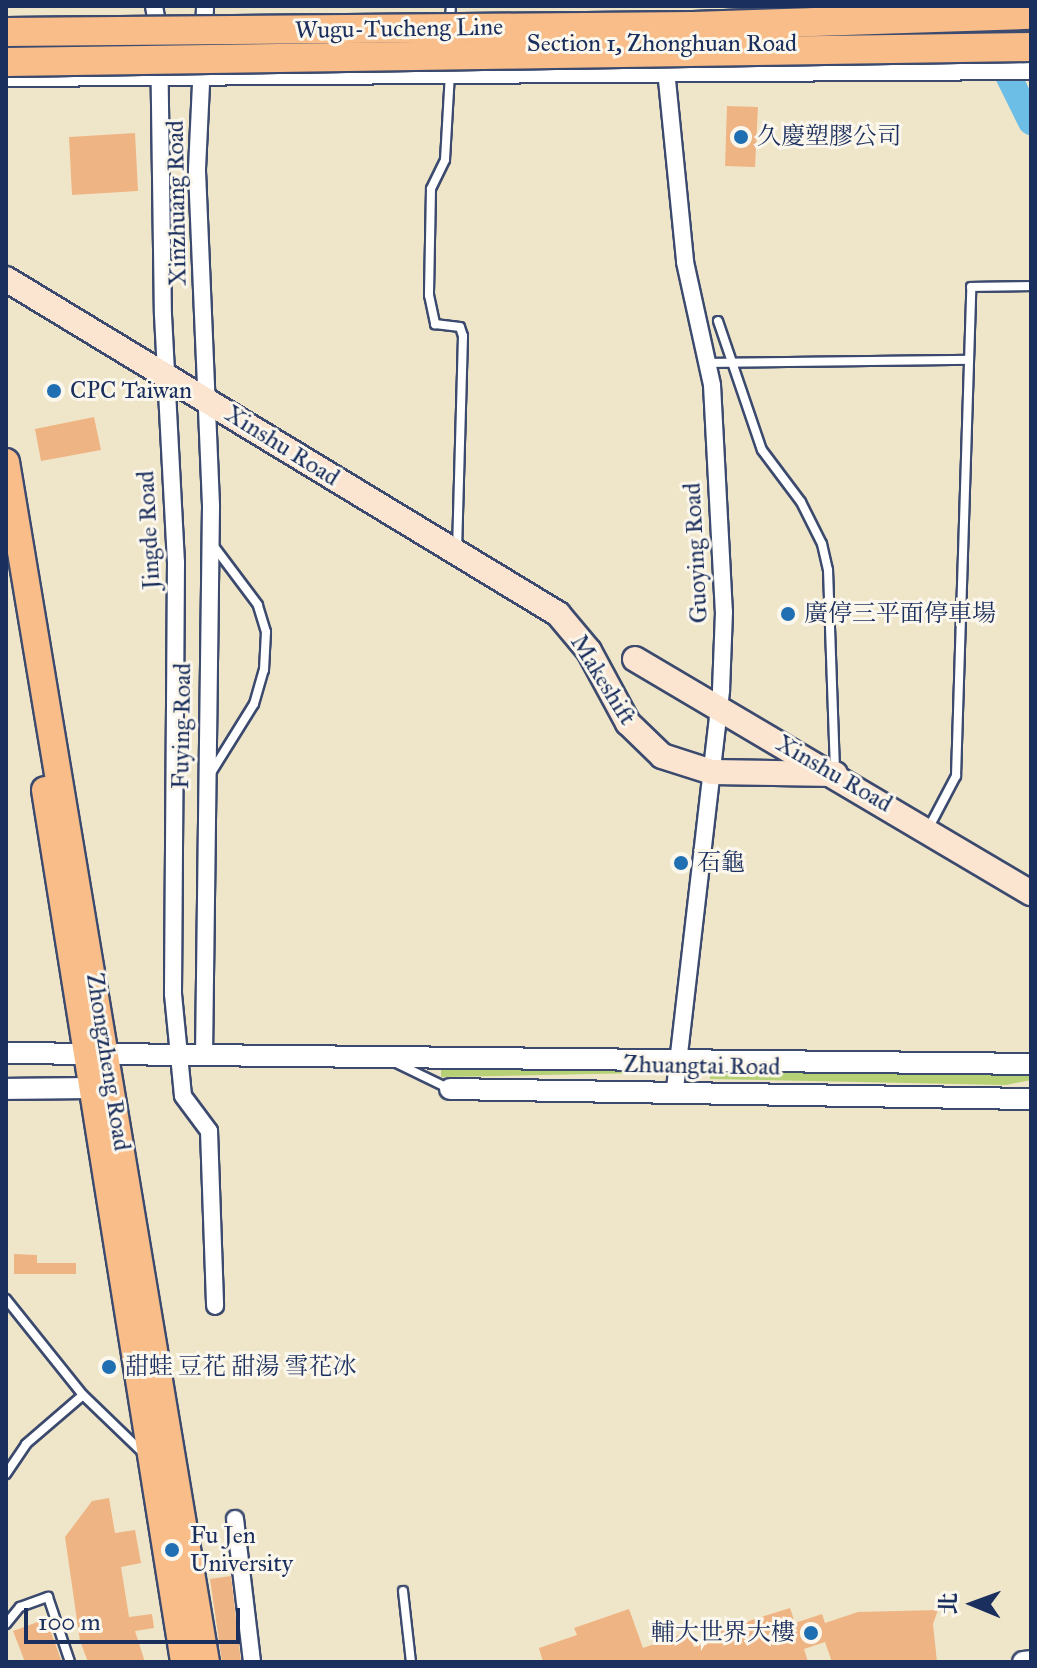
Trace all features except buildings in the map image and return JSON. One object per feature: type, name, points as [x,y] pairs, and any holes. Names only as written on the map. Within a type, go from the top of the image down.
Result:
[{"type":"highway","name":"Wugu-Tucheng Line","points":[[6,32],[693,26],[1031,15]]},
{"type":"highway","name":"Wugu-Tucheng Line","points":[[6,62],[1031,45]]},
{"type":"main road","name":"Xinshu Road","points":[[6,279],[558,614]]},
{"type":"main road","name":"Zhongzheng Road","points":[[6,462],[96,1052]]},
{"type":"main road","name":"Zhongzheng Road","points":[[6,558],[206,1662]]},
{"type":"main road","name":"Makeshift","points":[[558,614],[589,651],[644,743],[681,765],[712,772],[835,774]]},
{"type":"main road","name":"Xinshu Road","points":[[635,659],[835,774],[1031,893]]},
{"type":"main road","name":"Zhongzheng Road","points":[[103,1088],[184,1662]]},
{"type":"street","name":"Section 1, Zhonghuan Road","points":[[6,20],[205,13],[380,20],[451,12],[666,14],[879,6]]},
{"type":"street","points":[[1017,6],[1031,45]]},
{"type":"street","points":[[450,72],[451,12]]},
{"type":"street","name":"Jingde Road","points":[[155,13],[160,76],[165,373],[176,562],[172,959],[179,1053]]},
{"type":"street","name":"Xinzhuang Road","points":[[205,13],[197,171],[208,399]]},
{"type":"street","name":"Guoying Road","points":[[666,14],[665,68],[685,262],[709,363],[724,612],[719,708],[676,1058],[675,1091]]},
{"type":"street","points":[[376,74],[400,65],[410,48],[407,36],[380,20]]},
{"type":"street","name":"Section 1, Zhonghuan Road","points":[[6,76],[376,74],[665,68],[1031,69]]},
{"type":"street","name":"Fuying Road","points":[[204,1053],[210,542],[208,399]]},
{"type":"street","name":"Zhuangtai Road","points":[[6,1053],[381,1054],[1031,1064]]},
{"type":"street","points":[[179,1053],[183,1096],[209,1131],[215,1306]]},
{"type":"street","points":[[6,1089],[103,1088]]},
{"type":"street","name":"Zhuangtai Road","points":[[450,1089],[1031,1099]]},
{"type":"street","points":[[235,1519],[252,1662]]},
{"type":"street","points":[[1023,1662],[1031,1661]]},
{"type":"lane","points":[[450,72],[445,160],[431,189],[429,295],[435,324],[460,327],[463,336],[457,554]]},
{"type":"lane","points":[[928,829],[956,776],[971,287],[1031,286]]},
{"type":"lane","points":[[718,321],[735,363],[762,450],[813,522],[825,557],[835,774]]},
{"type":"lane","points":[[709,363],[969,360]]},
{"type":"lane","points":[[206,781],[254,704],[264,670],[266,632],[245,583],[210,542]]},
{"type":"lane","points":[[779,773],[789,747]]},
{"type":"lane","name":"Zhuangtai Road","points":[[381,1054],[416,1077],[450,1089]]},
{"type":"lane","points":[[6,1299],[83,1395],[155,1468]]},
{"type":"lane","points":[[6,1474],[26,1444],[83,1395]]},
{"type":"lane","points":[[403,1591],[411,1662]]},
{"type":"lane","points":[[6,1624],[20,1607],[48,1597],[70,1662]]},
{"type":"green space","points":[[441,1065],[642,1067],[642,1073],[441,1077]]},
{"type":"green space","points":[[710,1068],[1031,1074],[1031,1080],[1006,1085],[710,1079]]},
{"type":"waterway","points":[[980,6],[993,45],[1031,122]]},
{"type":"place","name":"久慶塑膠公司","points":[[741,137]]},
{"type":"place","name":"CPC Taiwan","points":[[54,391]]},
{"type":"place","name":"廣停三平面停車場","points":[[788,614]]},
{"type":"place","name":"石龜","points":[[681,863]]},
{"type":"place","name":"甜蛙 豆花 甜湯 雪花冰","points":[[109,1367]]},
{"type":"place","name":"Fu Jen University","points":[[172,1550]]},
{"type":"place","name":"輔大世界大樓","points":[[811,1633]]}]
